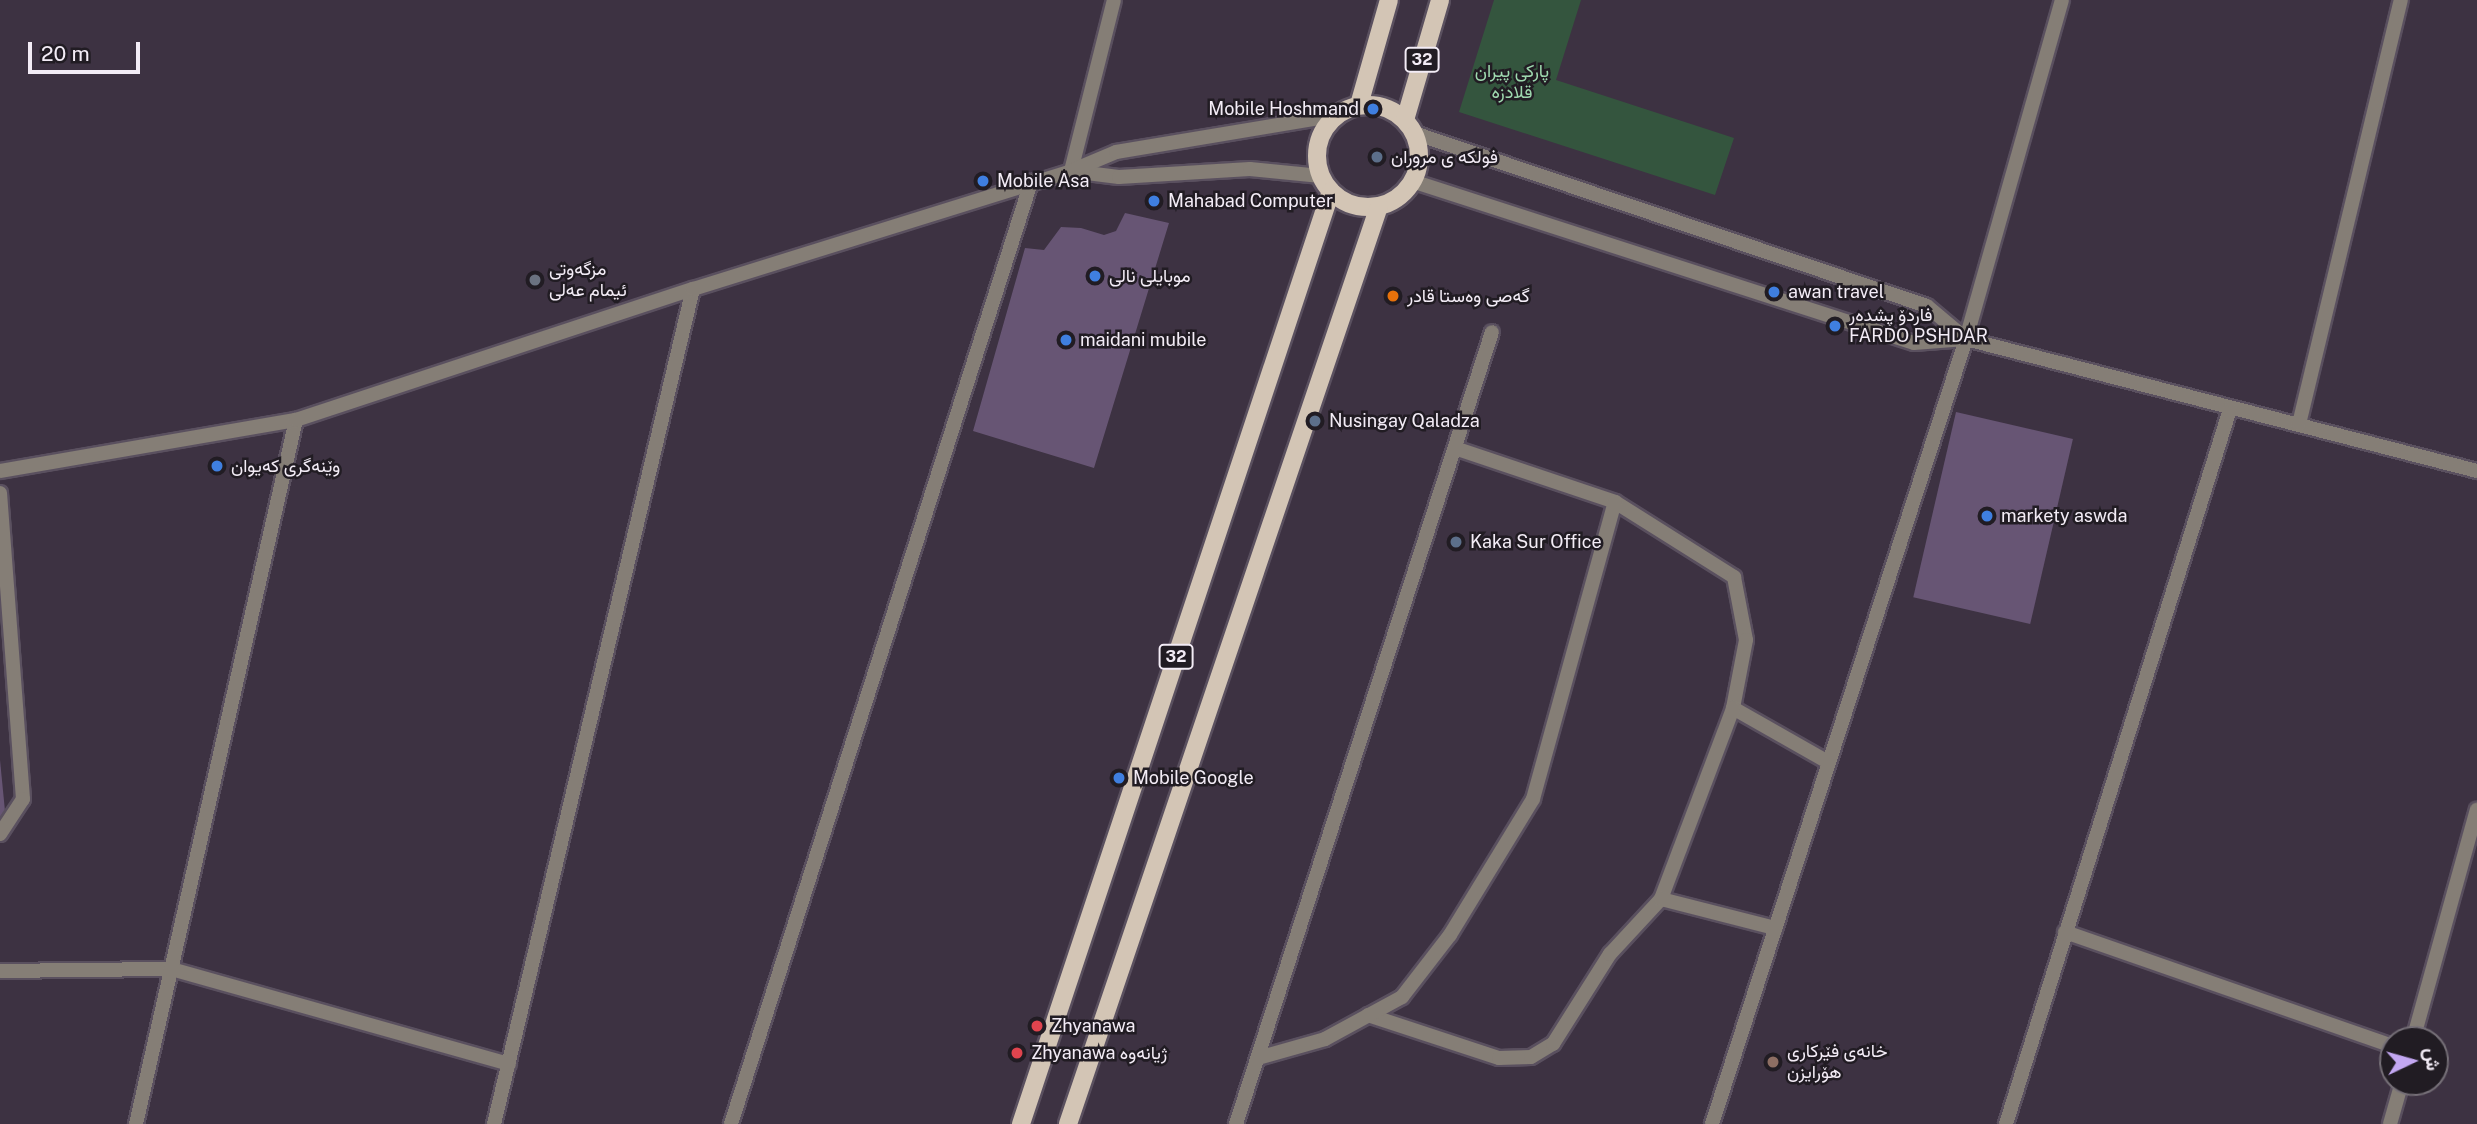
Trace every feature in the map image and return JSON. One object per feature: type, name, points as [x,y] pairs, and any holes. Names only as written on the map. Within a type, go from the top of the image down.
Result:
[{"type":"main road","points":[[1359,105],[1389,0]]},
{"type":"main road","name":"32","points":[[1412,181],[1419,157],[1410,127],[1440,0]]},
{"type":"main road","points":[[1337,115],[1359,105],[1384,107],[1410,127]]},
{"type":"main road","name":"32","points":[[1021,1124],[1326,184],[1317,159],[1319,142],[1326,127],[1337,115]]},
{"type":"main road","points":[[1326,184],[1352,205],[1378,206],[1394,200],[1412,181]]},
{"type":"main road","points":[[1068,1124],[1378,206]]},
{"type":"street","points":[[1071,171],[1114,0]]},
{"type":"street","points":[[1713,1124],[1966,339],[2062,0]]},
{"type":"street","points":[[2299,424],[2401,0]]},
{"type":"street","points":[[0,471],[296,420],[693,289],[1071,171],[1093,159],[1139,146],[1337,115]]},
{"type":"street","points":[[1410,127],[1927,306],[1966,339]]},
{"type":"street","points":[[1071,171],[1119,177],[1250,169],[1326,184]]},
{"type":"street","points":[[1412,181],[1914,343],[1966,339],[2477,471]]},
{"type":"street","points":[[731,1124],[1031,182]]},
{"type":"street","points":[[494,1124],[693,289]]},
{"type":"street","points":[[1236,1124],[1492,332]]},
{"type":"street","points":[[2006,1124],[2230,409]]},
{"type":"street","points":[[136,1124],[296,420]]},
{"type":"street","points":[[1368,1015],[1499,1058],[1531,1057],[1553,1044],[1609,954],[1661,899],[1733,708],[1746,640],[1734,577],[1615,502],[1455,448]]},
{"type":"street","points":[[0,493],[23,799],[0,834]]},
{"type":"street","points":[[1258,1058],[1325,1039],[1402,997],[1450,935],[1533,799],[1615,502]]},
{"type":"street","points":[[1733,708],[1828,762]]},
{"type":"street","points":[[2417,1026],[2477,810]]},
{"type":"street","points":[[1661,899],[1775,928]]},
{"type":"street","points":[[2065,932],[2379,1041]]},
{"type":"street","points":[[0,971],[171,969],[509,1064]]},
{"type":"street","points":[[2390,1124],[2398,1096]]},
{"type":"green space","name":"پارکی پیران قلادزه","points":[[1494,0],[1581,0],[1556,80],[1734,138],[1715,195],[1459,112]]},
{"type":"building","name":"maidani mubile","points":[[1125,213],[1169,223],[1094,468],[973,431],[1025,248],[1044,250],[1061,227],[1081,228],[1104,235],[1116,231]]},
{"type":"building","name":"markety aswda","points":[[1956,412],[2073,439],[2030,624],[1913,597]]},
{"type":"building","points":[[0,760],[5,811],[0,817]]},
{"type":"place","name":"Mobile Hoshmand","points":[[1373,109]]},
{"type":"place","name":"فولکه ی مروران","points":[[1377,157]]},
{"type":"place","name":"Mobile Asa","points":[[983,181]]},
{"type":"place","name":"Mahabad Computer","points":[[1154,201]]},
{"type":"place","name":"موبايلى نالى","points":[[1095,276]]},
{"type":"place","name":"مزگەوتی ئیمام عەلی","points":[[535,280]]},
{"type":"place","name":"awan travel","points":[[1774,292]]},
{"type":"place","name":"گەصی وەستا قادر","points":[[1393,296]]},
{"type":"place","name":"فاردۆ پشدەر FARDO PSHDAR","points":[[1835,326]]},
{"type":"place","name":"maidani mubile","points":[[1066,340]]},
{"type":"place","name":"Nusingay Qaladza","points":[[1315,421]]},
{"type":"place","name":"وێنەگری کەیوان","points":[[217,466]]},
{"type":"place","name":"markety aswda","points":[[1987,516]]},
{"type":"place","name":"Kaka Sur Office","points":[[1456,542]]},
{"type":"place","name":"Mobile Google","points":[[1119,778]]},
{"type":"place","name":"Zhyanawa","points":[[1037,1026]]},
{"type":"place","name":"Zhyanawa ژیانەوە","points":[[1017,1053]]},
{"type":"place","name":"خانەی فێرکاری هۆرایزن","points":[[1773,1062]]}]
